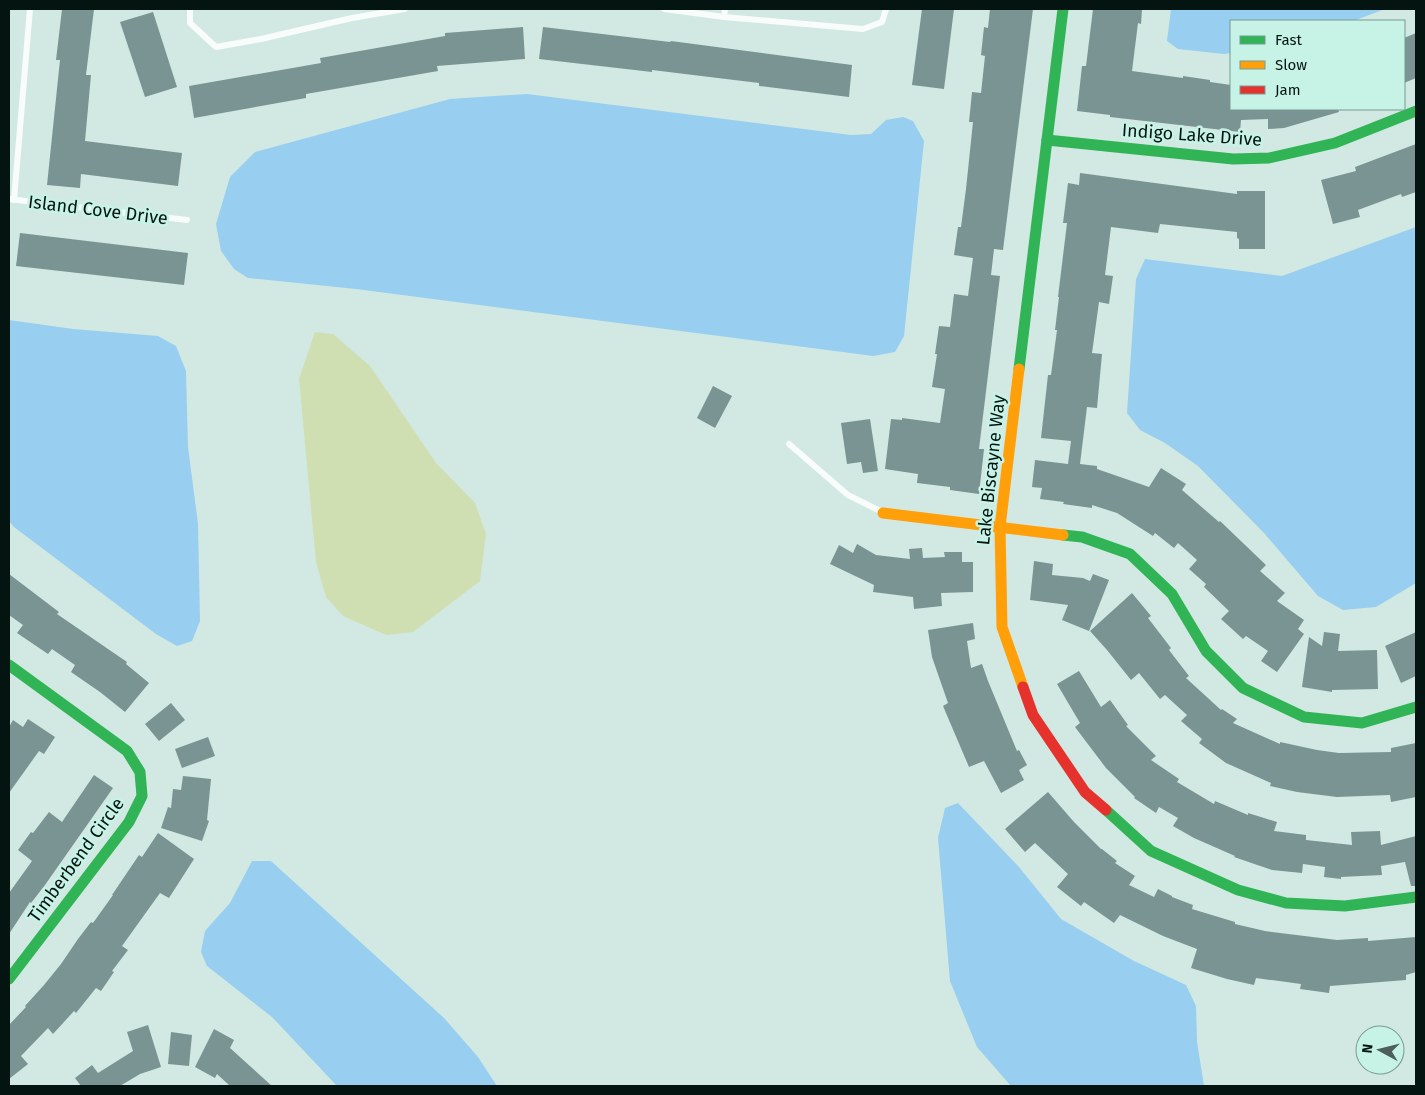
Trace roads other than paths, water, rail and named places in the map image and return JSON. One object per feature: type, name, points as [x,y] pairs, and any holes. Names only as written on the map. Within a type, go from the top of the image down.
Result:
[{"type":"street","name":"Lake Biscayne Way","points":[[1063,9],[1000,527],[1002,626],[1033,715],[1085,792],[1152,851],[1238,890],[1286,903],[1346,906],[1416,897]]},
{"type":"street","name":"Indigo Lake Drive","points":[[1048,140],[1233,159],[1269,158],[1335,143],[1416,111]]},
{"type":"street","points":[[883,513],[1082,537],[1130,554],[1172,594],[1206,651],[1243,688],[1304,717],[1362,723],[1416,707]]},
{"type":"street","name":"Timberbend Circle","points":[[9,664],[127,751],[140,772],[142,796],[129,822],[9,979]]},
{"type":"lane","points":[[11,200],[30,9]]},
{"type":"lane","points":[[190,9],[190,23],[216,47],[261,40],[352,18],[405,9]]},
{"type":"lane","points":[[352,18],[353,9]]},
{"type":"lane","points":[[664,9],[724,17],[864,29],[882,22],[886,9]]},
{"type":"lane","points":[[724,17],[725,9]]},
{"type":"lane","name":"Island Cove Drive","points":[[11,200],[187,220]]},
{"type":"lane","points":[[789,444],[848,495],[883,513]]},
{"type":"water","points":[[1171,9],[1385,9],[1356,20],[1230,20],[1230,53],[1178,49],[1167,41]]},
{"type":"water","points":[[527,94],[851,135],[871,134],[886,120],[903,117],[913,121],[924,141],[904,336],[895,352],[873,356],[356,289],[248,278],[234,269],[221,251],[216,224],[230,177],[255,152],[450,99]]},
{"type":"water","points":[[1416,227],[1416,583],[1376,607],[1343,610],[1318,596],[1264,533],[1198,466],[1165,443],[1140,430],[1127,413],[1136,279],[1145,259],[1282,276]]},
{"type":"water","points":[[9,320],[73,329],[158,336],[176,346],[186,371],[188,447],[198,524],[200,621],[192,641],[177,646],[156,634],[14,527],[9,521]]},
{"type":"water","points":[[958,803],[1019,867],[1061,919],[1134,961],[1186,985],[1196,1006],[1197,1042],[1204,1086],[1011,1086],[977,1047],[950,981],[938,838],[945,808]]},
{"type":"water","points":[[252,861],[271,861],[444,1018],[478,1057],[497,1086],[337,1086],[272,1017],[207,966],[201,952],[205,931],[230,903]]}]
